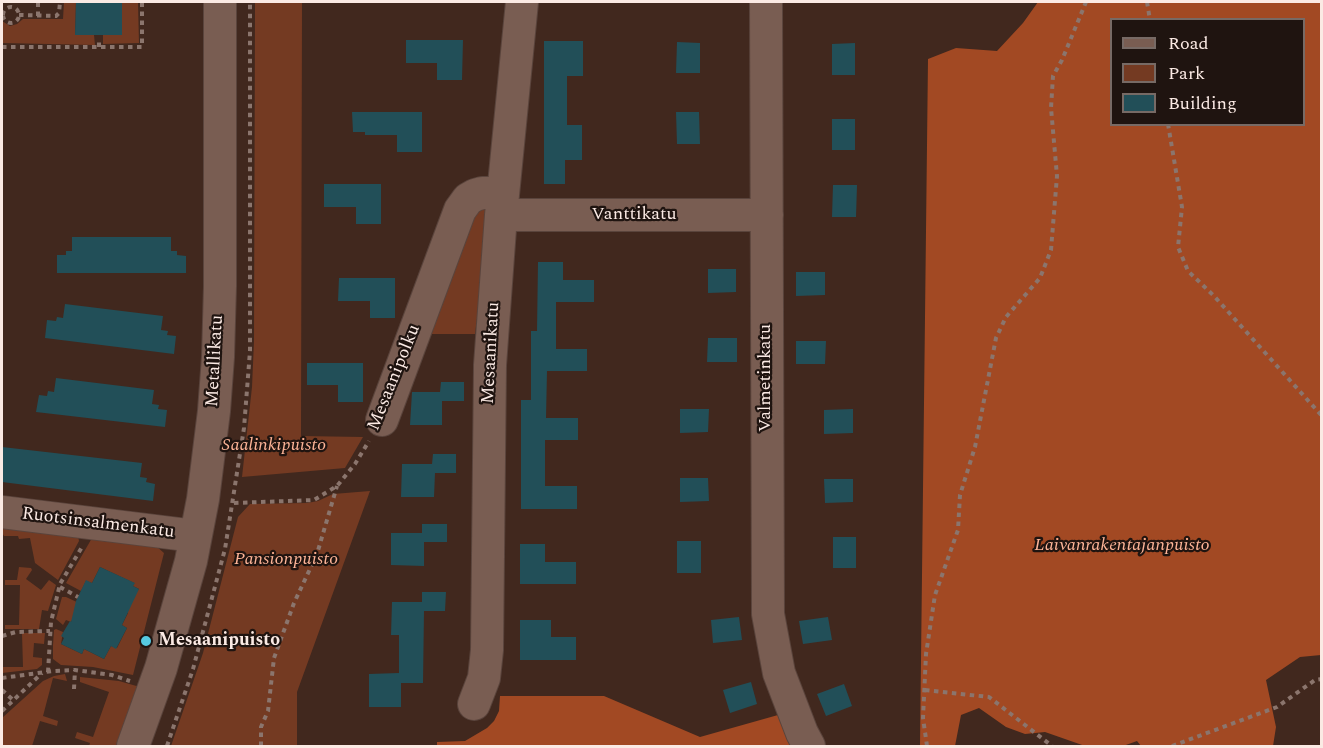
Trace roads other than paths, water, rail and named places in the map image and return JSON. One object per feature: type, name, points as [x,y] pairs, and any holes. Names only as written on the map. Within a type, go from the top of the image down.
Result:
[{"type":"street","name":"Metallikatu","points":[[133,747],[161,668],[190,561],[203,499],[218,357],[220,2]]},
{"type":"street","name":"Mesaanikatu","points":[[474,704],[484,678],[487,650],[490,365],[502,204],[522,2]]},
{"type":"street","name":"Valmetinkatu","points":[[766,2],[768,614],[779,673],[809,747]]},
{"type":"street","name":"Mesaanipolku","points":[[382,420],[460,210],[468,199],[482,193],[502,204]]},
{"type":"street","name":"Vanttikatu","points":[[502,204],[767,215]]},
{"type":"street","name":"Ruotsinsalmenkatu","points":[[2,512],[195,536]]},
{"type":"place","name":"Mesaanipuisto","points":[[146,641]]},
{"type":"park label","name":"Saalinkipuisto","points":[[274,446]]},
{"type":"park label","name":"Laivanrakentajanpuisto","points":[[1122,546]]},
{"type":"park label","name":"Pansionpuisto","points":[[286,560]]}]
